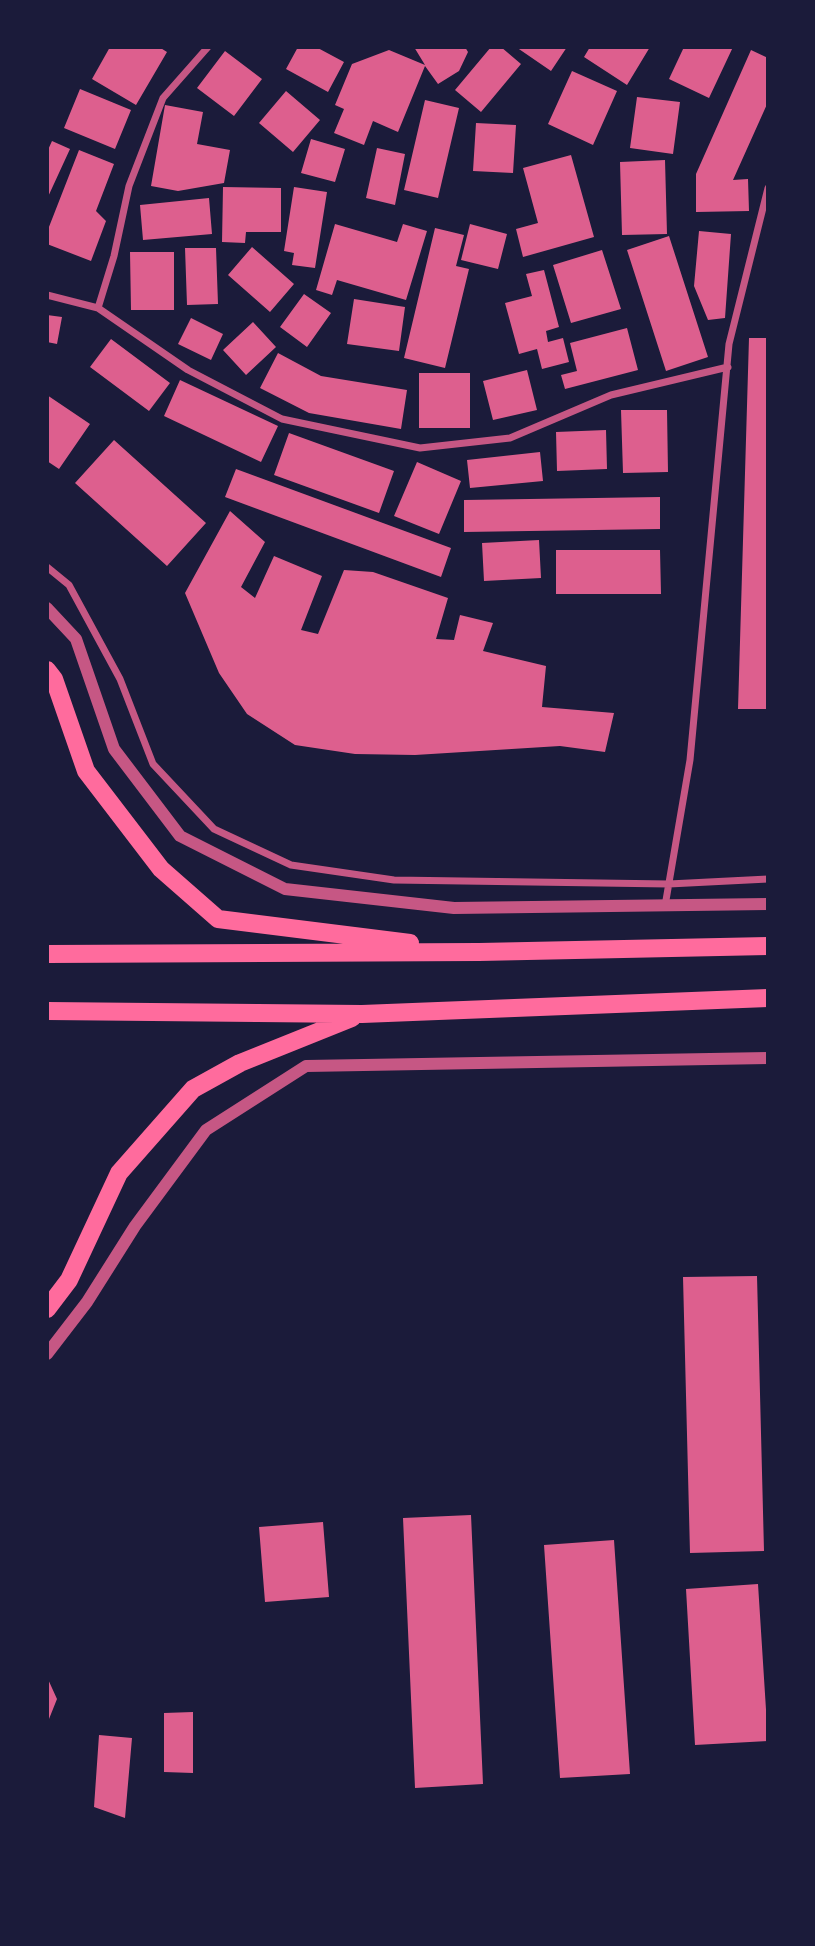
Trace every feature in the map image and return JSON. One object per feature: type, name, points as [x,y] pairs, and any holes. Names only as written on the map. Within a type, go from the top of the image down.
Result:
[{"type":"main road","points":[[47,670],[58,690],[86,771],[161,869],[218,919],[479,952]]},
{"type":"main road","points":[[47,954],[479,952],[768,946]]},
{"type":"main road","points":[[47,1011],[362,1014],[768,998]]},
{"type":"main road","points":[[47,1308],[69,1280],[119,1173],[193,1089],[240,1063],[362,1014]]},
{"type":"street","points":[[98,308],[114,256],[129,186],[163,98],[208,47]]},
{"type":"street","points":[[665,906],[692,747],[729,344],[768,188]]},
{"type":"street","points":[[47,295],[98,308],[188,370],[282,419],[421,448],[510,438],[611,395],[727,367]]},
{"type":"street","points":[[47,568],[69,585],[120,679],[153,764],[214,829],[291,865],[394,880],[669,884],[768,879]]},
{"type":"street","points":[[47,608],[76,639],[114,749],[180,836],[285,890],[454,908],[768,904]]},
{"type":"street","points":[[47,1354],[87,1302],[135,1226],[206,1130],[306,1066],[768,1058]]},
{"type":"building","points":[[110,47],[159,47],[167,52],[136,105],[92,79]]},
{"type":"building","points":[[298,47],[316,47],[344,62],[328,92],[286,69]]},
{"type":"building","points":[[414,47],[465,47],[468,52],[459,71],[438,84],[425,66],[398,132],[373,121],[364,145],[334,133],[344,109],[335,105],[352,64],[389,50],[425,65]]},
{"type":"building","points":[[491,47],[501,47],[521,64],[481,112],[455,90]]},
{"type":"building","points":[[516,47],[567,47],[551,71]]},
{"type":"building","points":[[590,47],[650,47],[627,85],[584,57]]},
{"type":"building","points":[[684,47],[733,47],[709,98],[669,79]]},
{"type":"building","points":[[751,50],[768,58],[768,102],[733,180],[748,179],[749,211],[696,212],[696,174]]},
{"type":"building","points":[[225,51],[262,79],[234,116],[197,88]]},
{"type":"building","points":[[572,71],[617,91],[593,145],[548,124]]},
{"type":"building","points":[[80,89],[131,110],[115,149],[64,128]]},
{"type":"building","points":[[286,91],[320,120],[293,152],[259,123]]},
{"type":"building","points":[[637,97],[680,102],[673,154],[630,148]]},
{"type":"building","points":[[425,100],[459,108],[438,198],[404,190]]},
{"type":"building","points":[[165,105],[203,112],[197,144],[230,150],[224,183],[178,191],[151,186]]},
{"type":"building","points":[[476,123],[516,125],[513,173],[473,171]]},
{"type":"building","points":[[311,139],[345,149],[335,182],[301,173]]},
{"type":"building","points":[[52,141],[70,149],[47,199],[47,152]]},
{"type":"building","points":[[377,148],[405,154],[395,205],[366,198]]},
{"type":"building","points":[[79,150],[114,164],[96,211],[106,221],[91,261],[47,244],[47,232]]},
{"type":"building","points":[[571,155],[594,237],[523,257],[516,229],[538,223],[523,168]]},
{"type":"building","points":[[665,160],[667,234],[622,235],[620,162]]},
{"type":"building","points":[[223,187],[281,188],[281,232],[246,232],[245,243],[222,242]]},
{"type":"building","points":[[294,187],[327,192],[315,268],[292,265],[294,253],[284,251]]},
{"type":"building","points":[[209,198],[212,234],[143,240],[140,205]]},
{"type":"building","points":[[335,224],[397,242],[403,224],[427,231],[406,300],[337,280],[332,295],[316,290]]},
{"type":"building","points":[[470,224],[507,234],[498,269],[461,260]]},
{"type":"building","points":[[435,228],[464,235],[456,266],[469,269],[445,368],[404,358]]},
{"type":"building","points":[[699,231],[731,234],[725,318],[708,320],[694,286]]},
{"type":"building","points":[[669,236],[708,357],[666,371],[627,250]]},
{"type":"building","points":[[252,247],[294,284],[270,312],[228,275]]},
{"type":"building","points":[[185,248],[216,248],[218,304],[187,305]]},
{"type":"building","points":[[602,250],[621,309],[571,323],[553,265]]},
{"type":"building","points":[[130,252],[174,252],[174,310],[131,310]]},
{"type":"building","points":[[544,270],[559,327],[546,331],[548,342],[563,338],[569,362],[542,369],[537,349],[519,354],[505,303],[532,296],[526,274]]},
{"type":"building","points":[[304,294],[331,313],[307,347],[280,327]]},
{"type":"building","points":[[354,299],[405,307],[399,351],[347,344]]},
{"type":"building","points":[[47,315],[62,317],[57,344],[47,342]]},
{"type":"building","points":[[191,318],[223,334],[211,360],[178,344]]},
{"type":"building","points":[[253,322],[276,347],[246,375],[223,350]]},
{"type":"building","points":[[627,328],[638,370],[565,389],[561,375],[577,371],[570,343]]},
{"type":"building","points":[[749,338],[768,338],[768,709],[738,709]]},
{"type":"building","points":[[111,339],[170,383],[149,411],[90,367]]},
{"type":"building","points":[[278,353],[321,376],[407,390],[401,429],[309,413],[260,388]]},
{"type":"building","points":[[527,370],[537,410],[493,420],[483,381]]},
{"type":"building","points":[[419,373],[470,373],[470,428],[419,428]]},
{"type":"building","points":[[180,380],[278,426],[261,462],[164,416]]},
{"type":"building","points":[[47,395],[90,424],[59,469],[47,461]]},
{"type":"building","points":[[621,410],[667,410],[668,472],[623,473]]},
{"type":"building","points":[[606,430],[607,469],[557,471],[556,432]]},
{"type":"building","points":[[289,433],[394,471],[379,513],[274,475]]},
{"type":"building","points":[[114,440],[206,523],[167,566],[75,483]]},
{"type":"building","points":[[540,452],[543,481],[470,488],[467,460]]},
{"type":"building","points":[[417,462],[461,481],[439,534],[394,516]]},
{"type":"building","points":[[236,469],[451,548],[441,577],[225,497]]},
{"type":"building","points":[[660,497],[660,529],[464,532],[464,500]]},
{"type":"building","points":[[230,511],[265,542],[241,587],[255,598],[274,556],[322,576],[301,630],[318,634],[344,570],[373,572],[448,598],[436,639],[454,640],[460,615],[493,623],[483,651],[546,666],[542,707],[614,713],[605,752],[560,746],[415,755],[355,754],[295,745],[247,714],[219,673],[185,593]]},
{"type":"building","points":[[539,540],[541,578],[484,581],[482,543]]},
{"type":"building","points":[[556,550],[660,550],[661,594],[556,594]]},
{"type":"building","points":[[757,1276],[764,1551],[690,1553],[683,1277]]},
{"type":"building","points":[[471,1515],[483,1784],[415,1788],[403,1518]]},
{"type":"building","points":[[323,1522],[329,1597],[265,1602],[259,1527]]},
{"type":"building","points":[[614,1540],[630,1774],[560,1778],[544,1545]]},
{"type":"building","points":[[758,1584],[768,1741],[695,1745],[686,1589]]},
{"type":"building","points":[[47,1677],[57,1699],[47,1724]]},
{"type":"building","points":[[193,1712],[193,1773],[164,1772],[164,1713]]},
{"type":"building","points":[[99,1735],[132,1738],[125,1818],[94,1807]]}]
